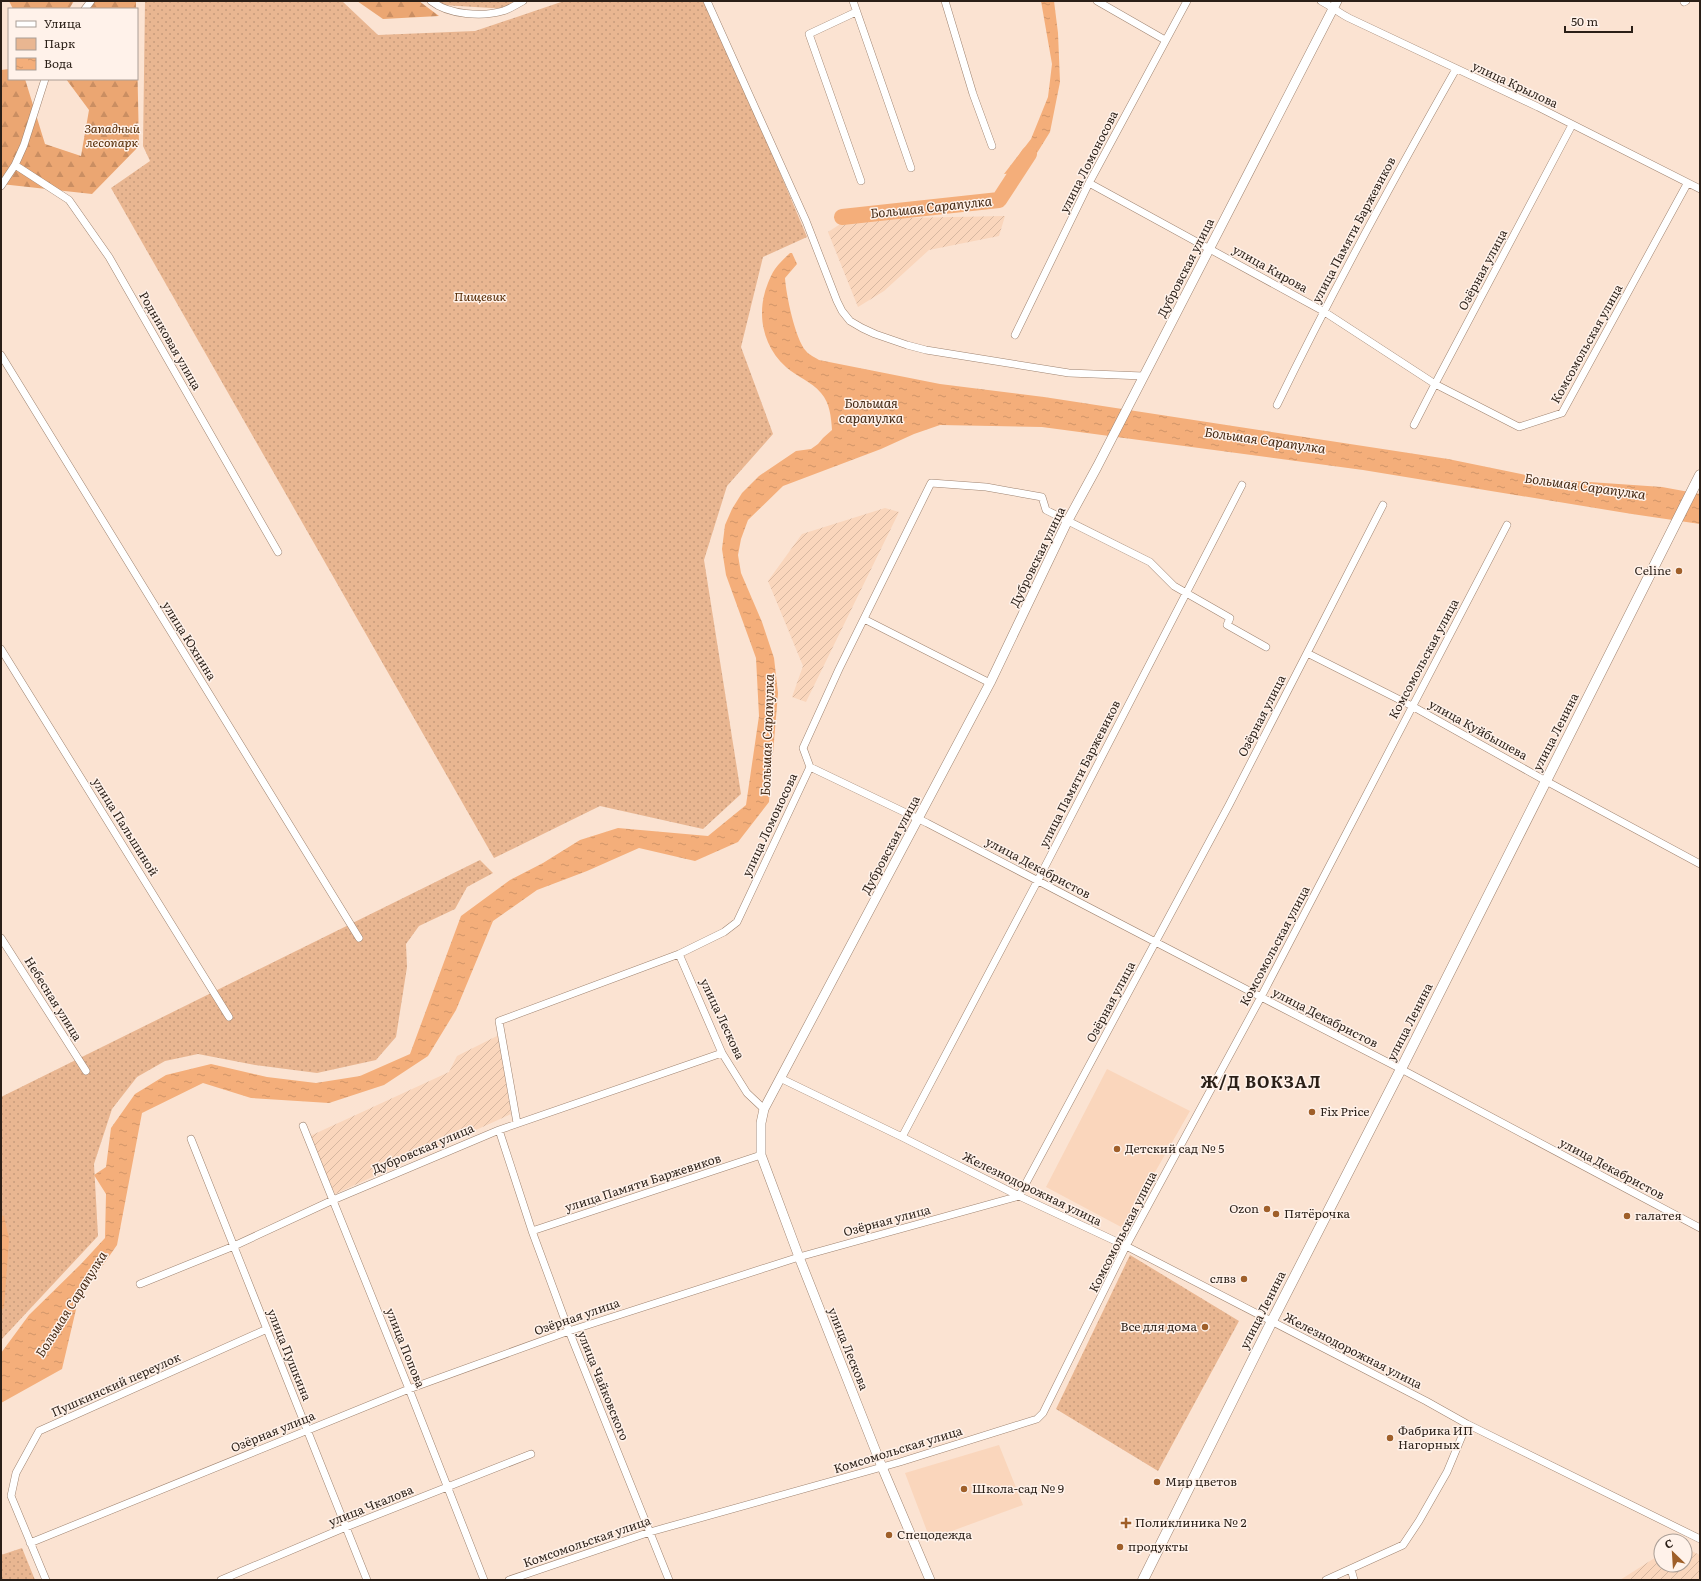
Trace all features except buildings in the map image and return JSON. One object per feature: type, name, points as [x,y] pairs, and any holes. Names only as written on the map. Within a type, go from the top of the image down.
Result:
[{"type":"main road","name":"улица Ленина","points":[[1143,1580],[1272,1321],[1401,1069],[1700,475]]},
{"type":"street","points":[[431,1],[439,7],[462,12],[482,14],[504,11],[523,1]]},
{"type":"street","points":[[707,1],[806,221],[837,301],[842,311],[850,321],[875,334],[893,341],[926,350],[1069,373],[1143,376]]},
{"type":"street","points":[[853,1],[911,168]]},
{"type":"street","points":[[945,1],[973,94],[992,146]]},
{"type":"street","points":[[1097,1],[1165,40]]},
{"type":"street","name":"улица Ломоносова","points":[[1015,336],[1089,183],[1186,1]]},
{"type":"street","name":"улица Крылова","points":[[1321,1],[1336,4],[1340,13],[1349,18],[1538,107],[1687,184],[1700,189]]},
{"type":"street","name":"Дубровская улица","points":[[761,1123],[764,1109],[990,683],[1067,522],[1097,467],[1336,4]]},
{"type":"street","points":[[856,12],[809,34],[861,181]]},
{"type":"street","name":"улица Памяти Баржевиков","points":[[1277,405],[1323,311],[1390,186],[1456,69]]},
{"type":"street","points":[[1,186],[15,165],[24,145],[45,80]]},
{"type":"street","name":"Озёрная улица","points":[[1414,425],[1572,125]]},
{"type":"street","name":"Родниковая улица","points":[[15,165],[69,200],[109,257],[278,552]]},
{"type":"street","name":"улица Кирова","points":[[1089,183],[1323,311],[1435,384]]},
{"type":"street","name":"Комсомольская улица","points":[[1435,384],[1519,427],[1562,414],[1687,184]]},
{"type":"street","name":"улица Юхнина","points":[[1,355],[359,938]]},
{"type":"street","name":"улица Ломоносова","points":[[517,1123],[499,1021],[679,954],[724,932],[737,922],[810,767],[803,748],[864,618],[931,483],[986,486],[1042,497],[1046,510],[1067,522]]},
{"type":"street","name":"улица Памяти Баржевиков","points":[[902,1137],[1038,880],[1242,485]]},
{"type":"street","name":"Озёрная улица","points":[[30,1543],[409,1388],[569,1331],[799,1257],[1019,1196],[1155,942],[1383,505]]},
{"type":"street","points":[[1067,522],[1150,562],[1174,586],[1230,618],[1227,625],[1266,648]]},
{"type":"street","name":"Комсомольская улица","points":[[509,1580],[650,1532],[882,1467],[1037,1419],[1043,1413],[1126,1246],[1261,997],[1507,525]]},
{"type":"street","points":[[864,618],[990,683]]},
{"type":"street","name":"улица Пальшиной","points":[[1,649],[229,1018]]},
{"type":"street","name":"улица Куйбышева","points":[[1307,653],[1412,706],[1546,781],[1700,864]]},
{"type":"street","name":"улица Декабристов","points":[[810,767],[918,818],[1038,880],[1401,1069],[1700,1228]]},
{"type":"street","name":"Небесная улица","points":[[1,938],[86,1071]]},
{"type":"street","name":"улица Лескова","points":[[679,954],[722,1053],[747,1092],[764,1109]]},
{"type":"street","name":"Дубровская улица","points":[[140,1284],[234,1246],[333,1200],[499,1130],[722,1053]]},
{"type":"street","name":"Железнодорожная улица","points":[[780,1078],[1019,1196],[1126,1246],[1426,1400],[1467,1424],[1700,1540]]},
{"type":"street","name":"улица Лескова","points":[[761,1123],[761,1155],[799,1257],[882,1467],[930,1580]]},
{"type":"street","name":"улица Попова","points":[[302,1126],[409,1388],[484,1580]]},
{"type":"street","name":"улица Чайковского","points":[[499,1130],[532,1232],[569,1331],[669,1580]]},
{"type":"street","name":"улица Пушкина","points":[[191,1139],[367,1580]]},
{"type":"street","name":"улица Памяти Баржевиков","points":[[532,1232],[761,1155]]},
{"type":"street","name":"Пушкинский переулок","points":[[30,1543],[11,1496],[16,1473],[39,1431],[267,1330]]},
{"type":"street","points":[[1326,1580],[1403,1545],[1419,1521],[1447,1472],[1467,1424]]},
{"type":"street","name":"улица Чкалова","points":[[220,1580],[346,1527],[531,1454]]},
{"type":"street","points":[[30,1543],[46,1580]]},
{"type":"street","points":[[1351,1569],[1354,1580]]},
{"type":"shaded area","points":[[1005,216],[999,236],[929,250],[884,291],[858,307],[828,232],[848,219]]},
{"type":"shaded area","points":[[885,508],[899,512],[806,702],[792,697],[803,666],[768,581],[802,534]]},
{"type":"shaded area","points":[[499,1035],[511,1114],[335,1194],[310,1136],[449,1072],[457,1056]]},
{"type":"shaded area","name":"Детский сад № 5","points":[[1107,1069],[1190,1111],[1123,1228],[1046,1187]]},
{"type":"shaded area","name":"Школа-сад № 9","points":[[999,1445],[1023,1505],[930,1539],[905,1473]]},
{"type":"shaded area","points":[[1693,1552],[1700,1555],[1700,1580],[1620,1580],[1653,1559],[1653,1573],[1693,1573]]},
{"type":"green space","points":[[9,1],[74,1],[70,8],[12,8]]},
{"type":"green space","points":[[95,1],[136,1],[136,8],[91,8]]},
{"type":"green space","name":"Пищевик","points":[[145,1],[342,1],[378,35],[475,31],[564,1],[708,1],[807,237],[763,257],[741,347],[773,434],[727,486],[704,560],[741,794],[703,829],[600,806],[494,858],[111,188],[150,161],[143,146]]},
{"type":"green space","points":[[357,1],[419,1],[439,16],[383,19]]},
{"type":"green space","points":[[437,1],[524,1],[508,9],[442,5]]},
{"type":"green space","name":"Западный лесопарк","points":[[8,69],[8,80],[25,80],[45,144],[81,156],[89,110],[67,80],[138,80],[139,146],[92,194],[1,184],[1,70]]},
{"type":"green space","points":[[480,860],[493,873],[467,887],[455,909],[419,926],[406,944],[407,967],[396,1037],[376,1060],[317,1073],[255,1065],[198,1054],[165,1061],[137,1077],[112,1109],[94,1164],[98,1236],[1,1340],[1,1097]]},
{"type":"green space","points":[[1130,1255],[1239,1321],[1158,1471],[1056,1409]]},
{"type":"green space","points":[[22,1548],[35,1580],[1,1580],[1,1555]]},
{"type":"water","points":[[1041,1],[1054,1],[1058,33],[1060,82],[1050,132],[1032,161],[1016,173],[1004,174],[1031,139],[1048,97],[1052,64]]},
{"type":"water","name":"Большая сарапулка","points":[[790,253],[792,253],[797,264],[785,278],[792,316],[802,345],[810,355],[819,360],[940,384],[1044,397],[1448,459],[1546,479],[1662,487],[1700,494],[1700,524],[1363,470],[1042,427],[940,425],[783,486],[748,520],[741,539],[738,555],[741,573],[762,622],[774,658],[778,693],[769,802],[738,842],[695,861],[639,848],[587,871],[537,890],[493,921],[456,1010],[428,1056],[384,1085],[329,1103],[251,1098],[203,1083],[142,1113],[117,1245],[78,1301],[62,1369],[1,1403],[1,1353],[29,1315],[105,1238],[106,1194],[94,1175],[106,1167],[111,1128],[135,1094],[166,1075],[211,1064],[267,1077],[316,1083],[360,1076],[410,1054],[461,916],[510,880],[543,863],[580,840],[618,828],[708,836],[746,805],[759,716],[756,658],[726,575],[722,549],[725,525],[732,509],[742,493],[759,476],[796,451],[811,449],[832,430],[830,410],[824,397],[813,385],[790,370],[778,359],[771,349],[764,328],[762,305],[764,294],[772,274]]},
{"type":"water","points":[[1,1215],[4,1216],[9,1239],[4,1308],[1,1310]]},
{"type":"waterway","name":"Большая Сарапулка","points":[[842,217],[999,200],[1029,154]]},
{"type":"place","name":"Celine","points":[[1679,571]]},
{"type":"place","name":"Fix Price","points":[[1312,1112]]},
{"type":"place","name":"Детский сад № 5","points":[[1117,1149]]},
{"type":"place","name":"Ozon","points":[[1267,1209]]},
{"type":"place","name":"Пятёрочка","points":[[1276,1214]]},
{"type":"place","name":"галатея","points":[[1627,1216]]},
{"type":"place","name":"слвз","points":[[1244,1279]]},
{"type":"place","name":"Все для дома","points":[[1205,1327]]},
{"type":"place","name":"Фабрика ИП Нагорных","points":[[1390,1438]]},
{"type":"place","name":"Мир цветов","points":[[1157,1482]]},
{"type":"place","name":"Школа-сад № 9","points":[[964,1489]]},
{"type":"place","name":"Поликлиника № 2","points":[[1126,1523]]},
{"type":"place","name":"Спецодежда","points":[[889,1535]]},
{"type":"place","name":"продукты","points":[[1120,1547]]},
{"type":"district","name":"Ж/Д ВОКЗАЛ","points":[[1261,1082]]}]
